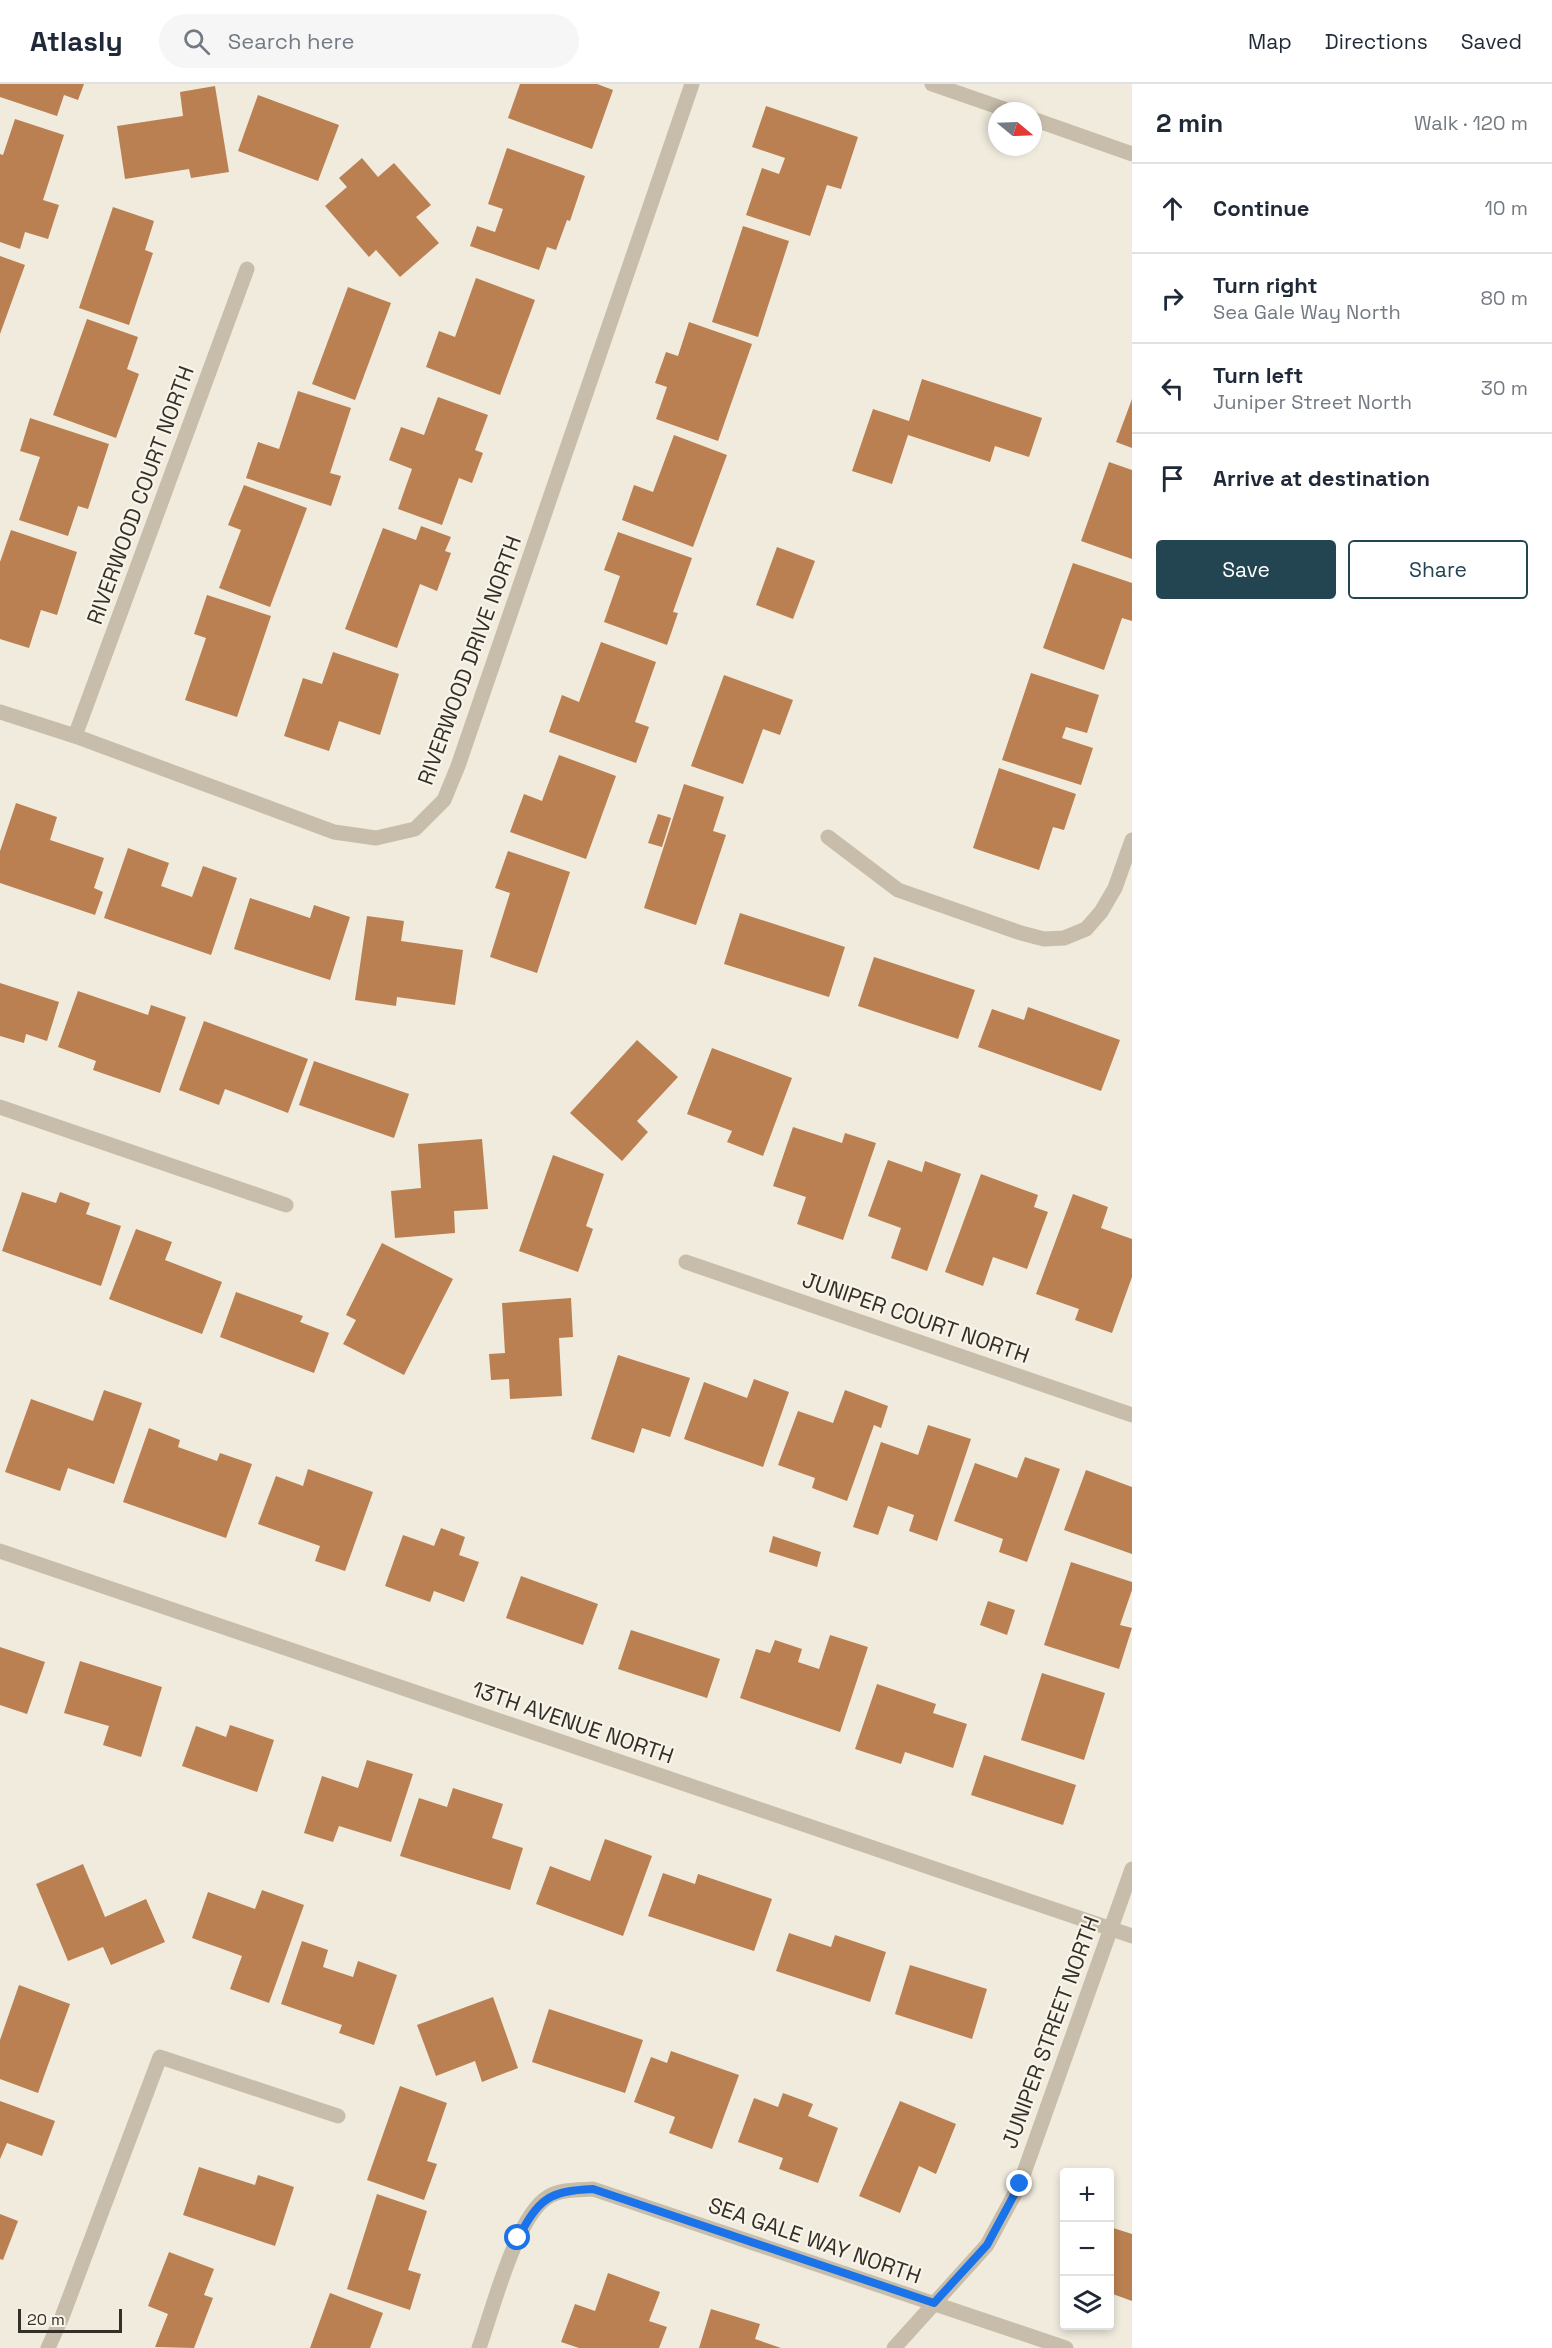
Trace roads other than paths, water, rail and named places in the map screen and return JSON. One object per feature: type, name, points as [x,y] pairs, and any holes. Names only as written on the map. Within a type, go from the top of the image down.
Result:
[{"type":"street","name":"RIVERWOOD DRIVE NORTH","points":[[0,712],[75,736],[334,832],[376,838],[415,829],[444,800],[458,766],[692,84]]},
{"type":"street","points":[[932,84],[988,103]]},
{"type":"street","points":[[1042,122],[1132,154]]},
{"type":"street","name":"RIVERWOOD COURT NORTH","points":[[75,736],[247,270]]},
{"type":"street","points":[[828,837],[897,890],[1044,939],[1064,938],[1086,929],[1101,912],[1115,888],[1132,840]]},
{"type":"street","points":[[0,1107],[286,1204]]},
{"type":"street","name":"JUNIPER COURT NORTH","points":[[686,1262],[1132,1415]]},
{"type":"street","name":"13TH AVENUE NORTH","points":[[0,1551],[1132,1936]]},
{"type":"street","name":"JUNIPER STREET NORTH","points":[[894,2348],[987,2245],[1020,2184],[1132,1869]]},
{"type":"street","points":[[48,2348],[67,2306],[160,2057],[338,2116]]},
{"type":"street","name":"SEA GALE WAY NORTH","points":[[479,2348],[518,2238],[532,2212],[548,2196],[573,2190],[593,2189],[1066,2348]]}]
